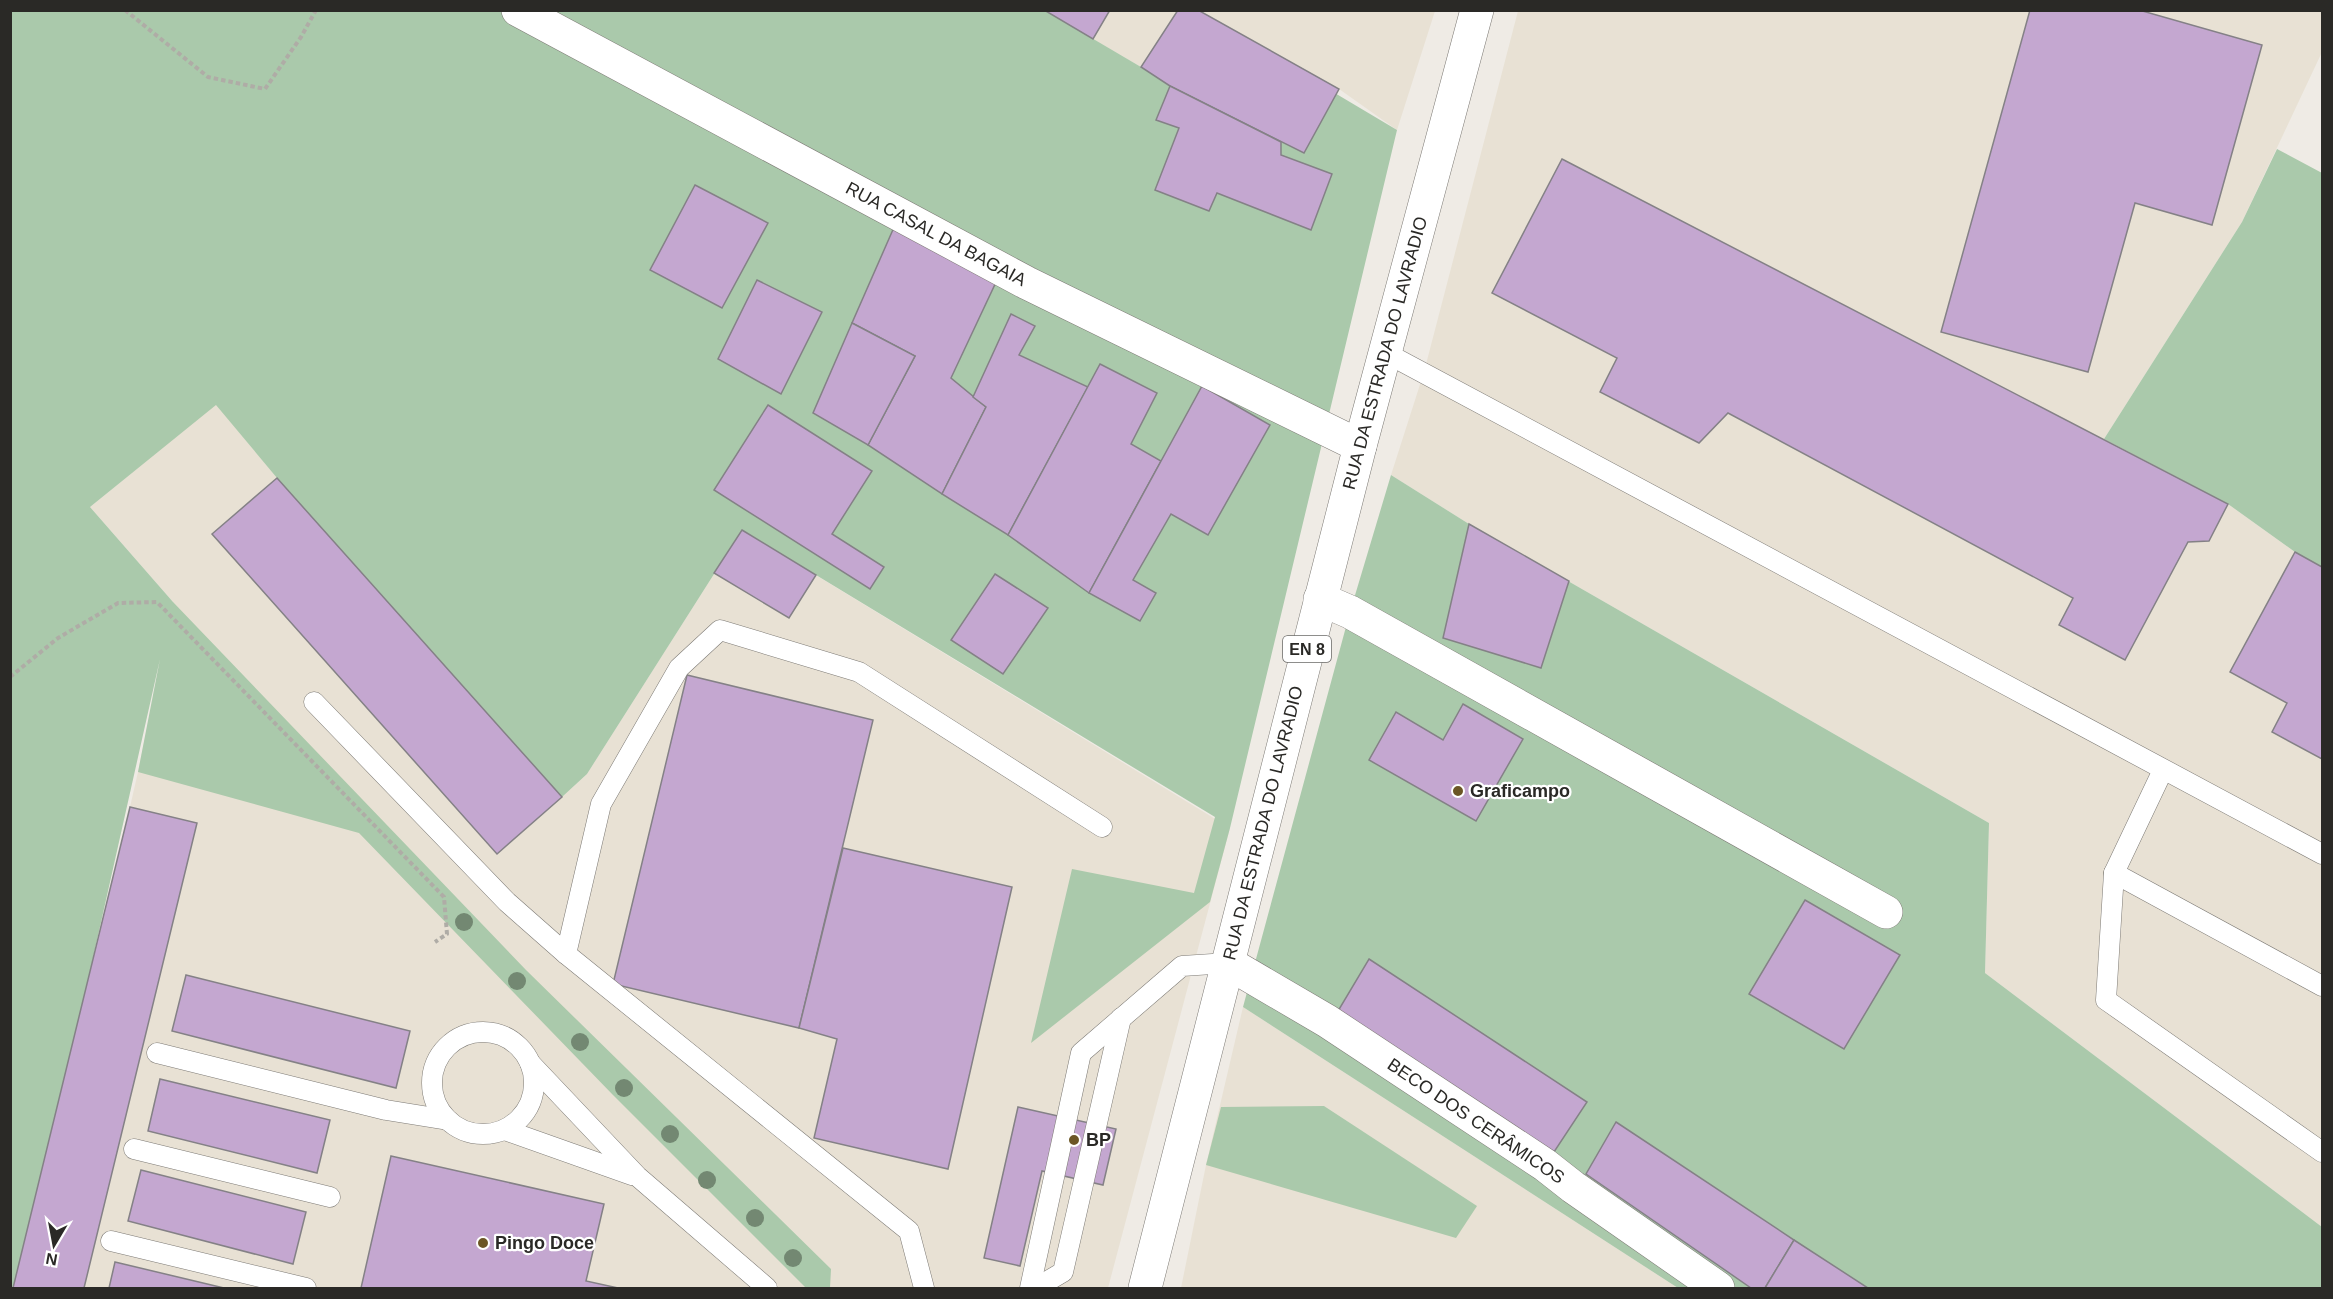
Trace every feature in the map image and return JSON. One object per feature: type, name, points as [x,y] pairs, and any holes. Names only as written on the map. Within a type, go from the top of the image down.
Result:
[{"type":"street","name":"RUA CASAL DA BAGAIA","points":[[518,10],[1027,283],[1360,446]]},
{"type":"street","name":"RUA DA ESTRADA DO LAVRADIO","points":[[1145,1288],[1320,599],[1478,10]]},
{"type":"street","points":[[1320,599],[1350,612],[1886,912]]},
{"type":"street","name":"BECO DOS CERÂMICOS","points":[[1228,963],[1327,1021],[1545,1165],[1718,1288]]},
{"type":"lane","points":[[1386,353],[2322,854]]},
{"type":"lane","points":[[566,954],[602,804],[679,668],[720,630],[859,672],[1102,827]]},
{"type":"lane","points":[[314,702],[507,902],[566,954],[909,1232],[924,1288]]},
{"type":"lane","points":[[2163,770],[2114,873],[2106,1000],[2322,1152]]},
{"type":"lane","points":[[2114,873],[2322,986]]},
{"type":"lane","points":[[1030,1288],[1081,1053],[1182,966],[1228,963]]},
{"type":"lane","points":[[1036,1288],[1063,1272],[1121,1018]]},
{"type":"lane","points":[[530,1063],[534,1088],[529,1105],[519,1120],[505,1130],[488,1134],[471,1133],[454,1126],[442,1114],[434,1100],[432,1083],[434,1067],[442,1052],[454,1041],[469,1034],[485,1032],[501,1035],[516,1044],[530,1063],[637,1176],[767,1288]]},
{"type":"lane","points":[[157,1053],[386,1110],[448,1120]]},
{"type":"lane","points":[[505,1130],[637,1176]]},
{"type":"lane","points":[[134,1149],[330,1197]]},
{"type":"lane","points":[[111,1240],[306,1288]]},
{"type":"path","points":[[125,10],[208,77],[265,89],[301,37],[316,10]]},
{"type":"path","points":[[10,677],[58,638],[118,603],[157,602],[444,897],[447,934],[435,942]]},
{"type":"shaded area","points":[[1044,11],[1178,11],[1141,67]]},
{"type":"shaded area","points":[[1198,11],[1435,11],[1397,130],[1339,89]]},
{"type":"shaded area","points":[[1518,11],[2322,11],[2322,52],[2242,222],[2104,439],[2228,504],[2295,552],[2322,567],[2322,1227],[1985,973],[1989,823],[1469,524],[1391,475],[1424,372]]},
{"type":"shaded area","points":[[216,404],[277,478],[562,797],[587,774],[742,530],[1230,828],[1108,1288],[20,1288],[138,772],[173,602],[90,507]]},
{"type":"shaded area","points":[[1243,1007],[1678,1288],[1181,1288],[1206,1165]]},
{"type":"green space","points":[[1044,10],[1141,67],[1197,11],[1397,130],[1230,828],[1210,902],[1031,1043],[1072,869],[1194,893],[1215,817],[742,530],[587,774],[562,797],[277,478],[216,405],[90,507],[173,602],[526,970],[831,1269],[830,1288],[806,1288],[613,1095],[359,833],[138,772],[160,659],[19,1288],[11,1288],[10,11]]},
{"type":"green space","points":[[2277,149],[2322,173],[2322,567],[2295,552],[2228,504],[2104,439],[2242,222]]},
{"type":"green space","points":[[1391,475],[1469,524],[1989,823],[1985,973],[2322,1227],[2322,1288],[1678,1288],[1243,1007],[1350,612]]},
{"type":"green space","points":[[1324,1106],[1477,1206],[1456,1238],[1206,1165],[1221,1107]]},
{"type":"building","points":[[1044,10],[1110,10],[1093,39]]},
{"type":"building","points":[[1178,10],[1198,10],[1339,89],[1304,153],[1170,86],[1141,67]]},
{"type":"building","points":[[2030,10],[2139,10],[2262,45],[2212,225],[2135,203],[2088,372],[1941,332]]},
{"type":"building","points":[[1170,86],[1281,142],[1281,155],[1332,174],[1311,230],[1217,193],[1209,211],[1155,190],[1179,128],[1156,120]]},
{"type":"building","points":[[1562,159],[2228,504],[2209,541],[2188,542],[2125,660],[2059,625],[2073,598],[1728,413],[1699,443],[1600,392],[1617,358],[1492,293]]},
{"type":"building","points":[[695,185],[768,223],[722,308],[650,270]]},
{"type":"building","points":[[895,225],[997,280],[951,378],[986,407],[942,494],[868,445],[915,356],[852,323]]},
{"type":"building","points":[[757,280],[822,312],[781,394],[718,359]]},
{"type":"building","points":[[1011,314],[1035,326],[1019,355],[1088,387],[1008,535],[942,494],[986,407],[973,397]]},
{"type":"building","points":[[852,323],[915,356],[868,445],[813,413]]},
{"type":"building","points":[[1100,364],[1157,393],[1131,444],[1161,461],[1089,593],[1008,535]]},
{"type":"building","points":[[1202,386],[1270,425],[1208,535],[1171,514],[1133,580],[1156,593],[1140,621],[1089,593]]},
{"type":"building","points":[[768,405],[872,471],[832,534],[884,567],[870,589],[714,490]]},
{"type":"building","points":[[277,478],[562,797],[497,854],[212,534]]},
{"type":"building","points":[[1469,524],[1569,581],[1541,668],[1443,638]]},
{"type":"building","points":[[742,530],[816,575],[789,618],[714,573]]},
{"type":"building","points":[[2295,552],[2322,567],[2322,759],[2272,732],[2287,703],[2230,672]]},
{"type":"building","points":[[995,574],[1048,608],[1003,674],[951,640]]},
{"type":"building","points":[[687,675],[873,720],[799,1028],[613,984]]},
{"type":"building","name":"Graficampo","points":[[1463,704],[1523,739],[1476,821],[1369,760],[1396,712],[1443,740]]},
{"type":"building","points":[[130,807],[197,823],[84,1288],[13,1288]]},
{"type":"building","points":[[843,848],[1012,887],[948,1169],[814,1138],[837,1039],[799,1028]]},
{"type":"building","points":[[1805,900],[1900,955],[1844,1049],[1749,994]]},
{"type":"building","points":[[1369,959],[1587,1102],[1554,1152],[1338,1011]]},
{"type":"building","points":[[186,975],[410,1031],[396,1088],[172,1031]]},
{"type":"building","points":[[160,1079],[330,1120],[317,1173],[148,1131]]},
{"type":"building","points":[[1018,1107],[1116,1129],[1103,1185],[1042,1171],[1020,1266],[984,1258]]},
{"type":"building","points":[[1616,1122],[1794,1240],[1765,1288],[1751,1288],[1586,1174]]},
{"type":"building","name":"Pingo Doce","points":[[391,1156],[604,1204],[586,1281],[618,1288],[361,1288]]},
{"type":"building","points":[[141,1170],[306,1212],[293,1264],[128,1221]]},
{"type":"building","points":[[1794,1240],[1868,1288],[1765,1288]]},
{"type":"building","points":[[115,1262],[224,1288],[109,1288]]},
{"type":"place","name":"Graficampo","points":[[1458,791]]},
{"type":"place","name":"BP","points":[[1074,1140]]},
{"type":"place","name":"Pingo Doce","points":[[483,1243]]}]
